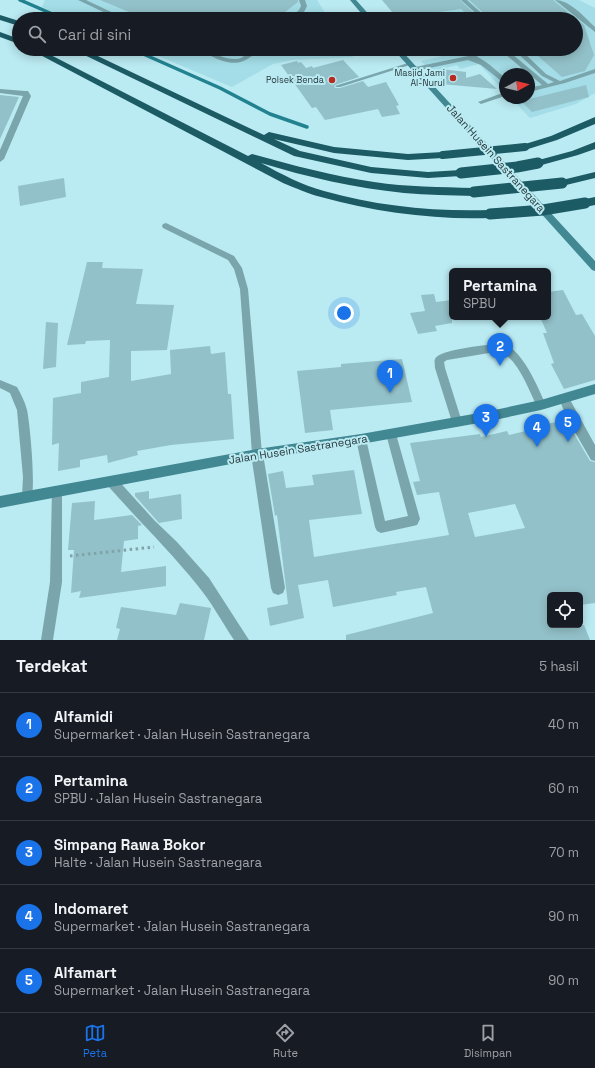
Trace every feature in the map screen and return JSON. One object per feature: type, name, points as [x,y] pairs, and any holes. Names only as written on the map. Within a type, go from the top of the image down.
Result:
[{"type":"highway","points":[[0,17],[12,21]]},
{"type":"highway","points":[[0,34],[12,39]]},
{"type":"highway","points":[[47,56],[287,182],[343,199],[388,208],[459,215],[543,210],[590,202]]},
{"type":"highway","points":[[91,56],[297,154],[372,170],[428,175],[517,167],[575,153],[595,145]]},
{"type":"highway","points":[[249,131],[334,150],[408,157],[443,156],[525,147],[554,138],[595,120]]},
{"type":"highway","points":[[224,148],[298,171],[347,182],[424,191],[474,192],[562,183],[595,175]]},
{"type":"main road","points":[[353,0],[364,12]]},
{"type":"main road","name":"Jalan Husein Sastranegara","points":[[403,56],[595,267]]},
{"type":"main road","name":"Jalan Husein Sastranegara","points":[[0,502],[257,454],[361,439],[457,422],[541,405],[595,390]]},
{"type":"street","points":[[0,91],[19,91],[27,96],[0,159]]},
{"type":"street","points":[[564,399],[595,456]]},
{"type":"street","points":[[257,454],[278,588]]},
{"type":"street","points":[[112,482],[172,546],[204,583],[242,640]]},
{"type":"lane","points":[[81,0],[108,12]]},
{"type":"lane","points":[[301,12],[304,6],[302,0]]},
{"type":"lane","points":[[464,0],[477,12]]},
{"type":"lane","points":[[558,0],[575,12]]},
{"type":"lane","points":[[583,19],[595,30]]},
{"type":"lane","points":[[218,56],[229,60],[238,61],[248,56]]},
{"type":"lane","points":[[511,56],[546,85]]},
{"type":"lane","points":[[524,56],[544,75],[558,82]]},
{"type":"lane","points":[[338,86],[394,68],[474,58],[485,64],[499,77]]},
{"type":"lane","points":[[535,88],[566,81],[595,71]]},
{"type":"lane","points":[[481,102],[499,96]]},
{"type":"lane","points":[[166,226],[231,258],[238,268],[244,288],[257,454]]},
{"type":"lane","points":[[457,422],[440,368],[439,360],[445,356],[502,347],[508,350],[514,357],[541,405]]},
{"type":"lane","points":[[0,384],[14,390],[22,410],[28,477],[27,496]]},
{"type":"lane","points":[[361,439],[381,527],[413,521],[414,519],[391,434]]},
{"type":"lane","points":[[47,640],[56,582],[56,492]]},
{"type":"path","points":[[57,557],[172,546]]},
{"type":"shaded area","points":[[45,0],[317,0],[325,12],[54,12],[42,7]]},
{"type":"shaded area","points":[[434,0],[579,0],[595,8],[595,93],[576,104],[530,118],[517,104],[535,104],[535,68],[499,68],[499,86],[479,64],[460,69],[457,65],[431,72],[421,61],[443,56],[583,56],[583,12],[427,12],[424,9]]},
{"type":"shaded area","points":[[159,56],[353,57],[292,60],[273,64],[232,87]]},
{"type":"building","points":[[100,0],[298,0],[298,2],[285,12],[129,12]]},
{"type":"building","points":[[382,0],[460,0],[473,12],[464,12],[461,9],[439,12],[392,12]]},
{"type":"building","points":[[469,0],[553,0],[568,12],[482,12]]},
{"type":"building","points":[[583,24],[594,55],[585,71],[562,77],[538,56],[583,56]]},
{"type":"building","points":[[343,60],[359,77],[335,85],[335,88],[340,88],[363,81],[368,87],[386,82],[399,105],[396,106],[400,114],[382,117],[378,109],[325,120],[316,107],[312,108],[281,65],[297,61],[298,63],[301,62],[306,68],[312,66],[313,68]]},
{"type":"building","points":[[441,69],[466,72],[466,78],[480,74],[497,89],[441,84]]},
{"type":"building","points":[[586,85],[589,97],[532,112],[524,104],[535,104],[535,98]]},
{"type":"building","points":[[0,95],[19,97],[0,139]]},
{"type":"building","points":[[64,178],[66,197],[20,206],[18,186]]},
{"type":"building","points":[[87,262],[103,262],[102,268],[143,269],[136,304],[174,305],[167,350],[131,351],[131,381],[171,374],[170,350],[210,346],[211,354],[225,352],[228,394],[231,394],[234,439],[171,445],[137,451],[138,455],[108,463],[107,455],[80,460],[80,467],[58,471],[59,443],[52,445],[53,398],[81,393],[81,382],[109,377],[110,340],[86,341],[85,344],[67,345]]},
{"type":"building","points":[[563,290],[576,315],[582,314],[595,336],[595,380],[564,389],[551,364],[554,363],[543,333],[547,333],[541,320],[551,320],[551,292]]},
{"type":"building","points":[[434,294],[436,302],[449,300],[449,320],[452,320],[452,323],[435,326],[437,331],[418,334],[410,313],[425,311],[421,295]]},
{"type":"building","points":[[46,322],[58,323],[56,367],[43,369]]},
{"type":"building","points":[[402,359],[412,402],[330,410],[333,430],[305,433],[297,371],[341,367],[341,364]]},
{"type":"building","points":[[566,420],[590,461],[595,462],[595,603],[583,605],[583,592],[547,592],[547,628],[583,628],[584,625],[590,640],[346,640],[346,635],[433,613],[426,587],[396,592],[397,595],[333,607],[328,580],[298,585],[304,618],[270,626],[267,608],[288,604],[277,515],[275,516],[268,474],[283,471],[286,488],[314,485],[312,475],[354,470],[362,514],[309,520],[314,557],[449,535],[439,492],[417,495],[413,482],[420,481],[410,443],[480,434],[481,437],[507,431],[509,435],[543,427],[542,425]],"holes":[[[515,504],[525,528],[475,537],[468,513]]]},
{"type":"building","points":[[149,491],[149,499],[181,494],[182,519],[159,523],[135,496],[135,493]]},
{"type":"building","points":[[95,501],[94,520],[132,515],[142,525],[138,526],[138,539],[124,541],[121,572],[166,566],[166,586],[79,598],[81,591],[71,593],[74,550],[68,550],[72,503]]},
{"type":"building","points":[[180,603],[211,608],[204,640],[117,640],[120,629],[116,628],[121,607],[176,615]]},
{"type":"waterway","points":[[20,0],[48,12]]},
{"type":"waterway","points":[[148,56],[220,88],[270,114],[307,127]]},
{"type":"place","name":"Masjid Jami Al-Nurul","points":[[453,78]]},
{"type":"place","name":"Polsek Benda","points":[[332,80]]},
{"type":"place","name":"Pertamina","points":[[500,366]]},
{"type":"place","name":"Alfamidi","points":[[390,393]]},
{"type":"place","name":"Simpang Rawa Bokor","points":[[486,437]]},
{"type":"place","name":"Alfamart","points":[[568,442]]},
{"type":"place","name":"Indomaret","points":[[537,447]]}]
